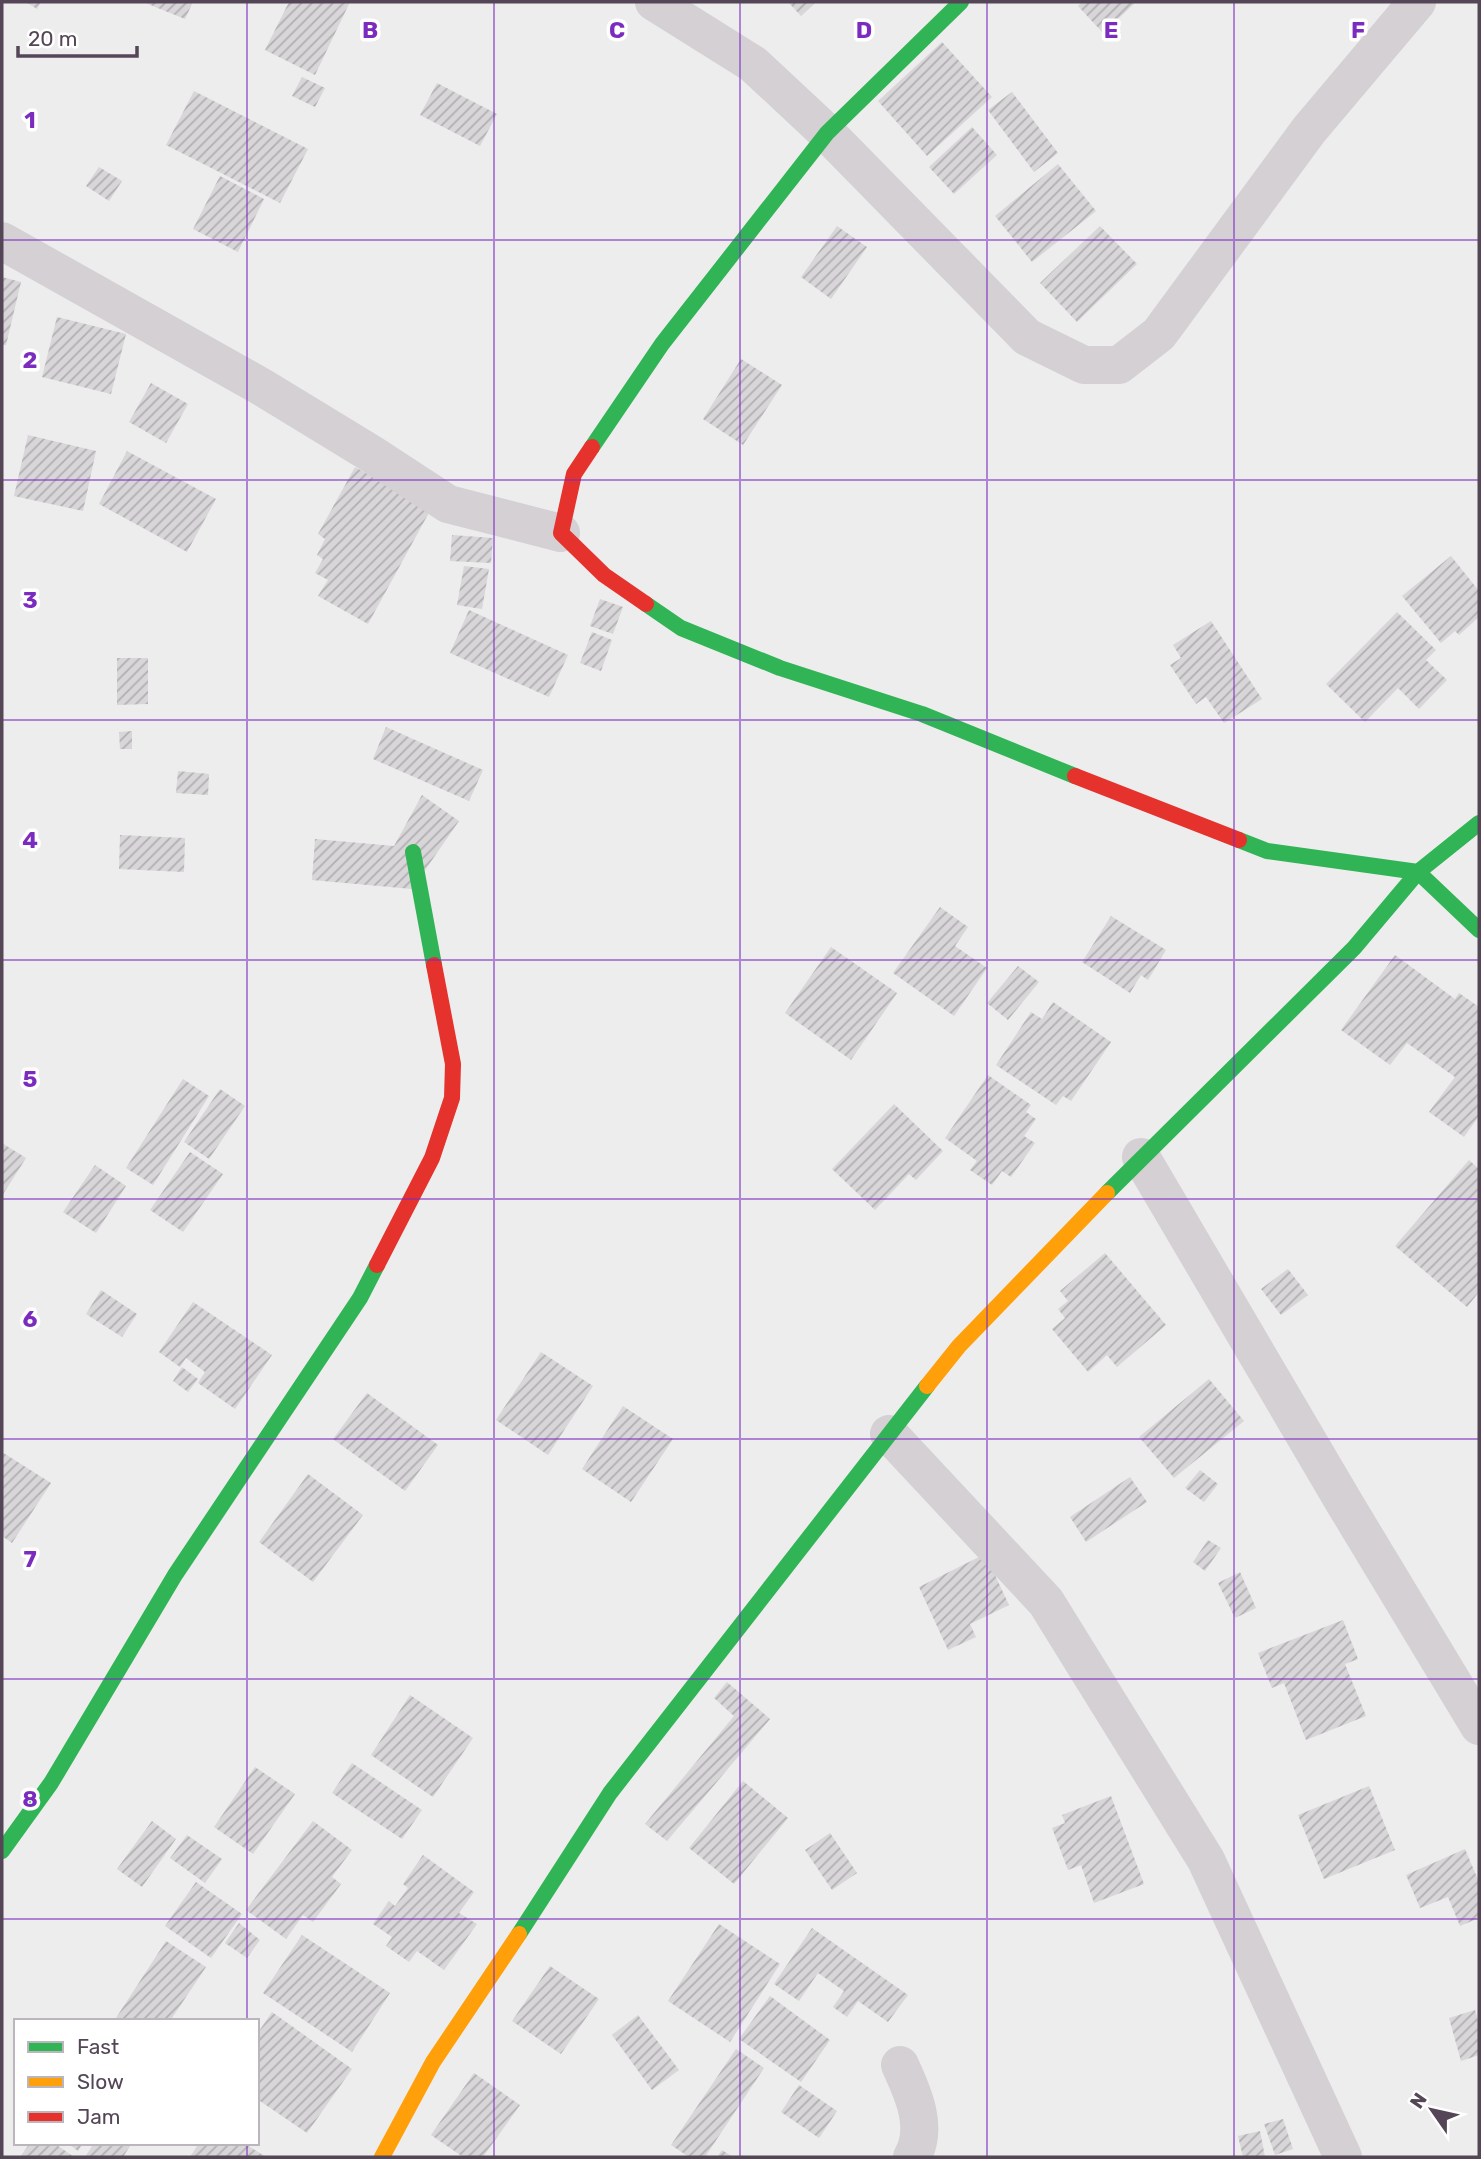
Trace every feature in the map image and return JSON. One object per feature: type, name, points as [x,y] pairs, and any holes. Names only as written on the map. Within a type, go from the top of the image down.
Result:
[{"type":"street","points":[[654,2],[753,64],[827,133],[1027,337],[1084,365],[1119,365],[1159,334],[1309,130],[1417,2]]},
{"type":"street","points":[[561,533],[574,474],[662,344],[827,133],[961,2]]},
{"type":"street","points":[[2,241],[271,393],[449,504],[561,533],[604,575],[681,628],[780,668],[922,714],[1267,851],[1418,872],[1479,930]]},
{"type":"street","points":[[382,2157],[433,2062],[610,1793],[959,1346],[1141,1157],[1354,948],[1418,872],[1479,823]]},
{"type":"street","points":[[2,1852],[51,1783],[175,1575],[360,1298],[432,1158],[452,1098],[453,1065],[412,852]]},
{"type":"street","points":[[1141,1157],[1479,1726]]},
{"type":"street","points":[[889,1434],[1046,1602],[1206,1860],[1343,2157]]},
{"type":"street","points":[[901,2064],[917,2104],[919,2145],[912,2157]]},
{"type":"building","points":[[26,2],[41,2],[37,9]]},
{"type":"building","points":[[143,2],[193,2],[185,19]]},
{"type":"building","points":[[289,2],[350,2],[315,75],[265,50]]},
{"type":"building","points":[[788,2],[816,2],[801,16]]},
{"type":"building","points":[[1082,2],[1136,2],[1103,33],[1078,6]]},
{"type":"building","points":[[942,42],[992,97],[927,156],[878,101]]},
{"type":"building","points":[[302,77],[325,88],[315,107],[292,96]]},
{"type":"building","points":[[437,83],[497,114],[480,146],[420,115]]},
{"type":"building","points":[[194,91],[308,149],[280,203],[166,145]]},
{"type":"building","points":[[1012,92],[1058,153],[1034,172],[988,110]]},
{"type":"building","points":[[972,127],[997,155],[954,194],[929,167]]},
{"type":"building","points":[[1058,164],[1096,211],[1032,262],[995,216]]},
{"type":"building","points":[[99,167],[122,181],[109,201],[86,186]]},
{"type":"building","points":[[220,176],[264,199],[238,252],[193,229]]},
{"type":"building","points":[[837,226],[867,247],[831,299],[801,277]]},
{"type":"building","points":[[1100,226],[1137,264],[1077,322],[1040,283]]},
{"type":"building","points":[[2,277],[21,282],[6,345],[2,345]]},
{"type":"building","points":[[57,317],[126,334],[111,394],[42,377]]},
{"type":"building","points":[[741,359],[782,385],[743,445],[703,419]]},
{"type":"building","points":[[151,383],[188,404],[166,443],[129,422]]},
{"type":"building","points":[[28,435],[96,451],[83,511],[14,496]]},
{"type":"building","points":[[127,451],[216,499],[187,552],[99,504]]},
{"type":"building","points":[[355,467],[431,509],[368,624],[318,596],[328,580],[315,573],[323,559],[317,555],[325,539],[318,534]]},
{"type":"building","points":[[452,535],[493,538],[491,563],[450,561]]},
{"type":"building","points":[[1451,556],[1479,591],[1479,617],[1459,635],[1455,631],[1441,643],[1402,596]]},
{"type":"building","points":[[464,566],[489,569],[482,609],[457,605]]},
{"type":"building","points":[[600,599],[623,607],[613,634],[590,626]]},
{"type":"building","points":[[469,610],[568,655],[549,697],[450,653]]},
{"type":"building","points":[[1397,612],[1436,650],[1426,660],[1447,680],[1419,709],[1398,688],[1365,722],[1326,684]]},
{"type":"building","points":[[1211,621],[1262,699],[1224,723],[1206,697],[1196,704],[1170,665],[1181,658],[1173,645]]},
{"type":"building","points":[[592,632],[612,640],[601,671],[580,663]]},
{"type":"building","points":[[117,658],[148,658],[148,704],[117,705]]},
{"type":"building","points":[[386,727],[483,770],[469,801],[373,759]]},
{"type":"building","points":[[132,731],[132,749],[120,749],[119,732]]},
{"type":"building","points":[[178,771],[209,774],[208,795],[176,793]]},
{"type":"building","points":[[422,795],[459,821],[412,889],[312,880],[315,839],[394,846]]},
{"type":"building","points":[[120,835],[185,838],[184,872],[119,869]]},
{"type":"building","points":[[940,907],[968,927],[955,946],[987,968],[954,1016],[893,973]]},
{"type":"building","points":[[1111,916],[1166,950],[1148,980],[1141,975],[1130,993],[1082,962]]},
{"type":"building","points":[[831,947],[897,993],[851,1060],[785,1013]]},
{"type":"building","points":[[1395,955],[1455,999],[1459,993],[1479,1007],[1479,1116],[1464,1137],[1429,1112],[1455,1077],[1407,1043],[1390,1065],[1341,1030]]},
{"type":"building","points":[[1018,966],[1039,982],[1008,1020],[987,1003]]},
{"type":"building","points":[[1053,1002],[1111,1042],[1071,1101],[1063,1096],[1056,1105],[996,1065],[1031,1012],[1042,1019]]},
{"type":"building","points":[[988,1075],[1031,1105],[1026,1112],[1036,1119],[1024,1136],[1035,1143],[1011,1177],[1002,1171],[992,1185],[970,1170],[977,1161],[945,1138]]},
{"type":"building","points":[[183,1079],[209,1096],[153,1185],[126,1168]]},
{"type":"building","points":[[220,1089],[245,1106],[209,1159],[184,1142]]},
{"type":"building","points":[[894,1104],[943,1151],[916,1180],[909,1174],[875,1210],[832,1169]]},
{"type":"building","points":[[2,1143],[26,1158],[2,1196]]},
{"type":"building","points":[[190,1152],[223,1174],[183,1232],[150,1210]]},
{"type":"building","points":[[1469,1160],[1479,1169],[1479,1292],[1467,1307],[1395,1246]]},
{"type":"building","points":[[95,1165],[126,1186],[96,1233],[63,1212]]},
{"type":"building","points":[[1105,1253],[1166,1325],[1117,1367],[1107,1355],[1088,1372],[1052,1329],[1065,1318],[1058,1309],[1068,1301],[1060,1291]]},
{"type":"building","points":[[1288,1269],[1308,1295],[1281,1315],[1261,1289]]},
{"type":"building","points":[[101,1290],[137,1314],[122,1337],[86,1314]]},
{"type":"building","points":[[193,1302],[272,1355],[235,1409],[198,1383],[205,1372],[186,1358],[180,1367],[159,1352]]},
{"type":"building","points":[[541,1352],[593,1386],[548,1455],[496,1420]]},
{"type":"building","points":[[182,1367],[198,1379],[188,1392],[173,1381]]},
{"type":"building","points":[[1209,1379],[1244,1421],[1174,1478],[1139,1437]]},
{"type":"building","points":[[367,1393],[438,1445],[405,1491],[333,1439]]},
{"type":"building","points":[[623,1406],[673,1439],[631,1502],[582,1469]]},
{"type":"building","points":[[2,1452],[51,1483],[12,1543],[2,1536]]},
{"type":"building","points":[[1200,1470],[1218,1484],[1204,1502],[1185,1488]]},
{"type":"building","points":[[308,1474],[363,1515],[313,1582],[259,1542]]},
{"type":"building","points":[[1130,1477],[1147,1502],[1086,1542],[1070,1517]]},
{"type":"building","points":[[1208,1540],[1221,1548],[1205,1571],[1193,1562]]},
{"type":"building","points":[[985,1554],[1009,1605],[970,1624],[976,1637],[948,1650],[919,1587]]},
{"type":"building","points":[[1240,1572],[1256,1608],[1235,1618],[1218,1583]]},
{"type":"building","points":[[1343,1620],[1358,1659],[1345,1664],[1366,1716],[1306,1740],[1284,1683],[1272,1688],[1258,1653]]},
{"type":"building","points":[[727,1682],[770,1719],[667,1841],[645,1824],[734,1716],[714,1698]]},
{"type":"building","points":[[410,1695],[473,1738],[433,1797],[371,1755]]},
{"type":"building","points":[[352,1763],[422,1810],[402,1839],[332,1793]]},
{"type":"building","points":[[255,1767],[295,1794],[253,1854],[214,1827]]},
{"type":"building","points":[[743,1781],[788,1818],[734,1884],[689,1848]]},
{"type":"building","points":[[1369,1786],[1395,1850],[1324,1879],[1298,1815]]},
{"type":"building","points":[[1111,1796],[1144,1884],[1094,1903],[1081,1865],[1068,1870],[1052,1828],[1065,1823],[1062,1815]]},
{"type":"building","points":[[152,1821],[176,1839],[142,1887],[117,1869]]},
{"type":"building","points":[[313,1821],[352,1850],[332,1877],[341,1884],[313,1922],[303,1915],[286,1939],[246,1910]]},
{"type":"building","points":[[830,1833],[857,1873],[832,1890],[805,1850]]},
{"type":"building","points":[[187,1835],[222,1859],[205,1883],[170,1858]]},
{"type":"building","points":[[1465,1849],[1479,1882],[1479,1918],[1460,1926],[1448,1897],[1420,1908],[1406,1875]]},
{"type":"building","points":[[423,1855],[474,1892],[459,1913],[477,1924],[444,1970],[417,1951],[409,1962],[386,1946],[392,1937],[373,1924],[389,1901],[395,1906],[408,1888],[403,1884]]},
{"type":"building","points":[[196,1882],[242,1914],[211,1958],[165,1926]]},
{"type":"building","points":[[239,1923],[260,1940],[247,1958],[225,1943]]},
{"type":"building","points":[[719,1924],[780,1964],[730,2042],[668,2001]]},
{"type":"building","points":[[812,1928],[908,1995],[888,2022],[858,2001],[847,2017],[833,2007],[844,1991],[818,1973],[799,2001],[774,1984]]},
{"type":"building","points":[[302,1935],[390,1993],[352,2052],[263,1993]]},
{"type":"building","points":[[166,1941],[206,1967],[171,2019],[115,2019]]},
{"type":"building","points":[[550,1966],[599,1999],[561,2054],[512,2021]]},
{"type":"building","points":[[770,1996],[830,2040],[801,2082],[739,2039]]},
{"type":"building","points":[[1475,2010],[1479,2024],[1479,2055],[1461,2061],[1449,2018]]},
{"type":"building","points":[[272,2012],[352,2069],[307,2133],[259,2100],[259,2031]]},
{"type":"building","points":[[638,2015],[679,2070],[652,2090],[612,2035]]},
{"type":"building","points":[[736,2049],[764,2068],[705,2157],[689,2157],[671,2145]]},
{"type":"building","points":[[474,2073],[520,2105],[483,2157],[463,2157],[431,2135]]},
{"type":"building","points":[[799,2085],[837,2111],[819,2138],[781,2112]]},
{"type":"building","points":[[1283,2119],[1293,2149],[1275,2155],[1264,2124]]},
{"type":"building","points":[[1260,2131],[1265,2157],[1243,2157],[1238,2136]]},
{"type":"building","points":[[29,2145],[57,2145],[74,2157],[20,2157]]},
{"type":"building","points":[[70,2145],[82,2145],[78,2151]]},
{"type":"building","points":[[93,2145],[131,2145],[123,2157],[85,2157]]},
{"type":"building","points":[[198,2145],[247,2145],[266,2157],[190,2157]]},
{"type":"building","points":[[722,2150],[733,2157],[717,2157]]},
{"type":"traffic: fast","points":[[592,447],[662,344],[827,133],[961,2]]},
{"type":"traffic: fast","points":[[646,604],[681,628],[780,668],[922,714],[1075,776]]},
{"type":"traffic: fast","points":[[1107,1193],[1354,948],[1418,872],[1479,823]]},
{"type":"traffic: fast","points":[[1239,840],[1267,851],[1418,872],[1479,930]]},
{"type":"traffic: fast","points":[[413,852],[434,965]]},
{"type":"traffic: fast","points":[[2,1851],[51,1783],[175,1575],[360,1298],[377,1265]]},
{"type":"traffic: fast","points":[[519,1934],[610,1793],[927,1386]]},
{"type":"traffic: slow","points":[[927,1386],[959,1346],[1107,1193]]},
{"type":"traffic: slow","points":[[382,2157],[433,2062],[519,1934]]},
{"type":"traffic: jam","points":[[592,447],[574,474],[561,533],[604,575],[646,604]]},
{"type":"traffic: jam","points":[[1075,776],[1239,840]]},
{"type":"traffic: jam","points":[[377,1265],[432,1158],[452,1098],[453,1064],[434,965]]}]
